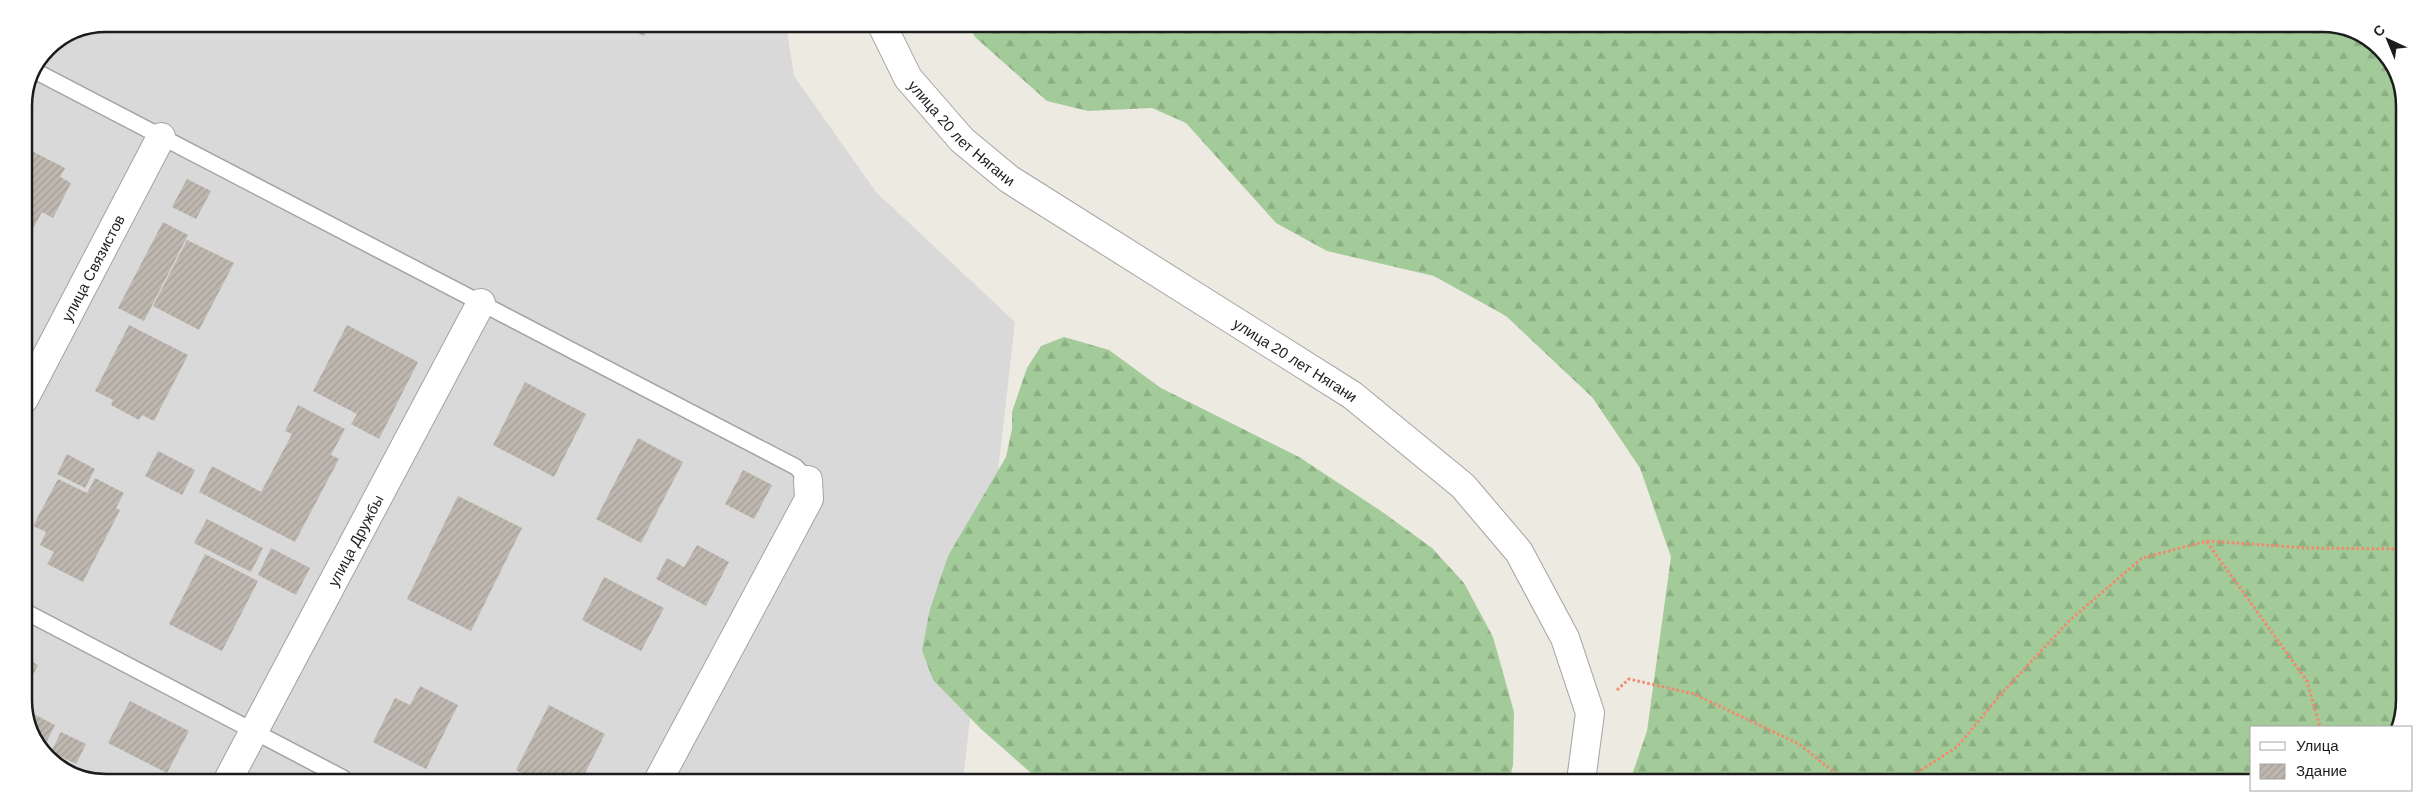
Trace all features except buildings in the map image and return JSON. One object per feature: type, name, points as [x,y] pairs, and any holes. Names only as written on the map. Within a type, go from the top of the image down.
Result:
[{"type":"street","name":"улица 20 лет Нягани","points":[[885,32],[908,78],[962,140],[1009,179],[1352,395],[1463,486],[1518,552],[1565,638],[1590,713],[1582,774]]},
{"type":"street","name":"улица Связистов","points":[[32,383],[161,137]]},
{"type":"street","name":"улица Дружбы","points":[[231,774],[481,302]]},
{"type":"street","points":[[661,774],[809,499],[808,480]]},
{"type":"lane","points":[[40,74],[796,467],[808,480]]},
{"type":"lane","points":[[33,616],[335,774]]},
{"type":"path","points":[[2207,541],[2307,681],[2320,726]]},
{"type":"path","points":[[1916,774],[1957,747],[2001,694],[2069,621],[2142,558],[2207,541],[2309,548],[2396,550]]},
{"type":"path","points":[[1590,713],[1629,679],[1694,694],[1799,744],[1836,774]]},
{"type":"shaded area","points":[[107,32],[787,32],[794,76],[876,192],[1015,322],[964,774],[107,774],[87,771],[65,761],[51,748],[38,728],[33,704],[32,107],[38,78],[45,65],[65,45],[78,38]]},
{"type":"green space","points":[[972,32],[2321,32],[2350,38],[2363,45],[2363,65],[2382,65],[2386,70],[2394,92],[2395,102],[2396,699],[2390,726],[2250,726],[2250,774],[1632,774],[1647,731],[1671,557],[1640,468],[1592,397],[1506,316],[1434,276],[1327,251],[1276,223],[1186,123],[1152,108],[1088,111],[1047,101],[975,37]]},
{"type":"green space","points":[[1064,337],[1109,350],[1161,388],[1299,457],[1381,511],[1432,548],[1464,583],[1493,637],[1514,712],[1513,765],[1511,774],[1032,774],[981,729],[933,680],[922,650],[930,609],[948,556],[1006,457],[1012,429],[1012,412],[1027,368],[1041,346]]}]
